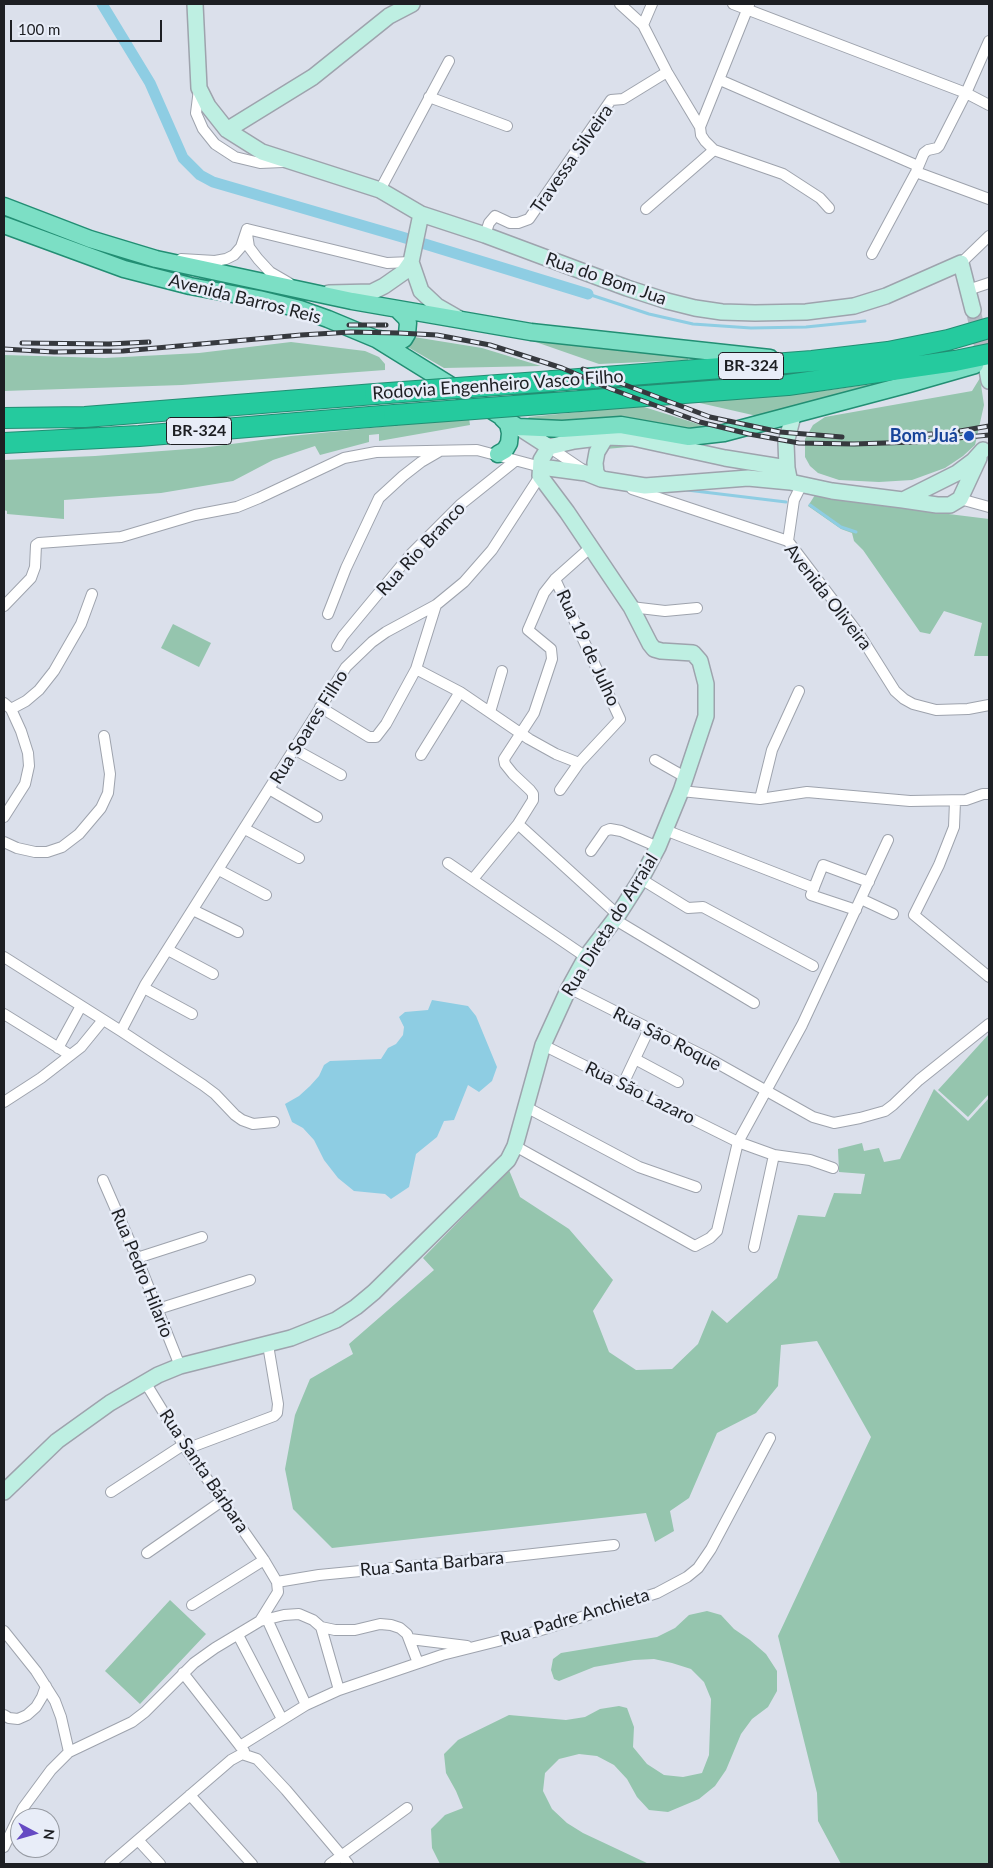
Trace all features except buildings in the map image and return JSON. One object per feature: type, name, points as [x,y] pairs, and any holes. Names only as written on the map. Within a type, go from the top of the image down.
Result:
[{"type":"highway","name":"Rodovia Engenheiro Vasco Filho","points":[[4,418],[84,416],[812,362],[888,352],[948,340],[989,328]]},
{"type":"highway","name":"Rodovia Engenheiro Vasco Filho","points":[[4,443],[139,436],[788,385],[955,361],[989,366]]},
{"type":"main road","name":"Avenida Barros Reis","points":[[4,206],[90,239],[156,259],[396,309],[531,332],[812,362]]},
{"type":"main road","name":"Avenida Barros Reis","points":[[4,225],[124,269],[190,286],[300,309],[376,339],[518,427],[562,429],[621,425],[689,437],[724,433],[989,366]]},
{"type":"main road","points":[[376,339],[399,342],[404,339],[409,329],[408,323],[406,318],[396,309]]},
{"type":"main road","points":[[498,454],[505,450],[510,443],[508,424],[499,415]]},
{"type":"street","points":[[195,4],[200,88],[196,113],[203,130],[215,144],[235,157],[260,163],[291,161]]},
{"type":"street","points":[[227,130],[313,77],[389,16],[412,4]]},
{"type":"street","points":[[620,4],[643,24],[667,72],[700,127],[704,141],[714,150],[783,174],[820,198],[829,208]]},
{"type":"street","points":[[643,24],[652,4]]},
{"type":"street","points":[[733,4],[749,7],[966,93],[989,105]]},
{"type":"street","points":[[700,127],[749,7]]},
{"type":"street","points":[[872,254],[924,153],[939,146],[966,93],[989,41]]},
{"type":"street","points":[[380,190],[449,61]]},
{"type":"street","name":"Travessa Silveira","points":[[484,235],[489,223],[495,216],[513,223],[524,222],[530,219],[611,100],[623,98],[667,72]]},
{"type":"street","points":[[720,80],[917,169],[989,199]]},
{"type":"street","name":"Rua do Bom Jua","points":[[200,88],[208,106],[227,130],[262,152],[380,190],[421,214],[667,302],[722,312],[806,312],[854,306],[886,296],[961,263],[989,236]]},
{"type":"street","points":[[429,97],[507,126]]},
{"type":"street","points":[[646,209],[714,150]]},
{"type":"street","points":[[318,293],[372,292],[404,272],[413,257],[421,214]]},
{"type":"street","points":[[247,229],[387,263],[413,257]]},
{"type":"street","points":[[156,259],[222,261],[234,255],[241,247],[247,229]]},
{"type":"street","points":[[247,229],[249,247],[258,259],[270,272],[296,288]]},
{"type":"street","points":[[413,257],[422,291],[437,306],[462,320]]},
{"type":"street","points":[[961,263],[973,310]]},
{"type":"street","points":[[968,290],[989,283]]},
{"type":"street","points":[[788,541],[794,500],[793,478],[786,443],[793,416]]},
{"type":"street","points":[[518,427],[586,473],[601,479],[620,483],[644,486],[748,478],[793,478]]},
{"type":"street","points":[[601,479],[596,473],[595,463],[597,452],[606,437]]},
{"type":"street","points":[[540,471],[541,460],[549,447],[574,441],[606,437],[633,438],[725,458],[832,491],[937,506],[950,505],[960,498],[982,451],[957,473],[903,500]]},
{"type":"street","points":[[328,614],[346,568],[379,498],[421,462],[441,450]]},
{"type":"street","points":[[4,606],[31,578],[35,567],[36,545],[39,542],[121,537],[195,515],[237,507],[344,458],[376,452],[478,450],[498,454],[540,471],[586,473]]},
{"type":"street","name":"Rua Rio Branco","points":[[338,646],[343,636],[411,554],[460,505],[515,461]]},
{"type":"street","name":"Rua Direta do Arraial","points":[[4,1492],[57,1441],[94,1414],[146,1382],[180,1366],[268,1345],[315,1330],[336,1320],[356,1307],[374,1292],[508,1160],[515,1146],[543,1045],[569,988],[586,957],[641,879],[658,847],[683,784],[706,716],[706,684],[700,661],[693,653],[654,649],[631,607],[540,471]]},
{"type":"street","name":"Rua Soares Filho","points":[[121,1030],[144,988],[346,667],[360,652],[386,632],[436,604],[464,582],[492,550],[540,471]]},
{"type":"street","name":"Avenida Oliveira","points":[[620,483],[635,490],[788,541],[861,637],[895,691],[904,700],[936,710],[989,705]]},
{"type":"street","points":[[960,498],[989,507]]},
{"type":"street","points":[[473,879],[518,824],[534,796],[513,774],[504,761],[504,757],[534,713],[552,659],[551,649],[528,630],[544,593],[555,579],[592,547]]},
{"type":"street","name":"Rua 19 de Julho","points":[[555,579],[620,719],[579,763]]},
{"type":"street","points":[[4,817],[25,784],[29,766],[28,753],[21,731],[7,706],[26,701],[39,690],[54,671],[81,624],[92,594]]},
{"type":"street","points":[[320,707],[369,737],[375,738],[386,724],[416,669],[436,604]]},
{"type":"street","points":[[631,607],[665,611],[697,608]]},
{"type":"street","points":[[416,669],[460,692],[521,734],[556,754],[579,763],[560,790]]},
{"type":"street","points":[[490,712],[502,671]]},
{"type":"street","points":[[760,799],[772,750],[799,691]]},
{"type":"street","points":[[421,754],[460,692]]},
{"type":"street","points":[[4,842],[17,848],[35,852],[47,852],[62,847],[79,834],[101,808],[108,793],[110,774],[104,736]]},
{"type":"street","points":[[294,749],[341,775]]},
{"type":"street","points":[[654,760],[683,784],[760,799],[807,792],[910,801],[966,800],[983,794],[989,794]]},
{"type":"street","points":[[269,789],[317,817]]},
{"type":"street","points":[[955,800],[954,827],[940,865],[914,915],[989,977]]},
{"type":"street","points":[[518,824],[616,917],[754,1003]]},
{"type":"street","points":[[245,829],[299,858]]},
{"type":"street","points":[[591,851],[606,831],[610,829],[620,830],[658,847]]},
{"type":"street","points":[[665,830],[856,910]]},
{"type":"street","points":[[515,1146],[695,1246],[710,1238],[717,1231],[738,1142],[764,1091],[802,1025],[888,840]]},
{"type":"street","points":[[448,863],[586,957]]},
{"type":"street","points":[[812,891],[823,865],[869,882]]},
{"type":"street","points":[[219,870],[266,895]]},
{"type":"street","points":[[641,879],[688,908],[704,907],[813,966]]},
{"type":"street","points":[[861,900],[893,914]]},
{"type":"street","points":[[193,910],[238,932]]},
{"type":"street","points":[[168,950],[213,974]]},
{"type":"street","points":[[4,957],[121,1030],[215,1094],[234,1116],[253,1124],[274,1122]]},
{"type":"street","points":[[144,988],[192,1014]]},
{"type":"street","name":"Rua São Roque","points":[[569,988],[708,1058],[813,1117],[834,1123],[860,1118],[885,1110],[893,1105],[919,1080],[989,1024]]},
{"type":"street","points":[[58,1048],[81,1006]]},
{"type":"street","points":[[4,1014],[70,1055]]},
{"type":"street","points":[[4,1102],[41,1078],[81,1047],[103,1020]]},
{"type":"street","points":[[623,1084],[649,1029]]},
{"type":"street","name":"Rua São Lazaro","points":[[543,1045],[738,1142],[774,1156],[810,1160],[833,1168]]},
{"type":"street","points":[[636,1059],[678,1082]]},
{"type":"street","points":[[526,1107],[639,1167],[696,1187]]},
{"type":"street","points":[[754,1247],[774,1156]]},
{"type":"street","name":"Rua Pedro Hilario","points":[[103,1180],[137,1258],[180,1366]]},
{"type":"street","points":[[137,1258],[202,1238]]},
{"type":"street","points":[[158,1309],[250,1280]]},
{"type":"street","points":[[111,1492],[184,1447],[274,1416],[277,1413],[278,1404],[268,1345]]},
{"type":"street","name":"Rua Santa Bárbara","points":[[146,1382],[184,1447],[264,1560]]},
{"type":"street","name":"Rua Padre Anchieta","points":[[240,1746],[306,1705],[339,1690],[418,1663],[538,1631],[658,1593],[687,1578],[698,1568],[711,1549],[770,1438]]},
{"type":"street","points":[[147,1553],[222,1501]]},
{"type":"street","name":"Rua Santa Barbara","points":[[278,1582],[319,1575],[506,1558],[614,1545]]},
{"type":"street","points":[[192,1605],[264,1560],[278,1582],[278,1592],[264,1620]]},
{"type":"street","points":[[4,1847],[23,1808],[51,1770],[69,1752],[132,1722],[145,1712],[183,1673],[215,1648],[264,1620],[299,1614],[313,1620],[321,1627],[347,1631],[380,1624],[391,1625],[400,1628],[407,1634],[418,1663]]},
{"type":"street","points":[[264,1620],[306,1705]]},
{"type":"street","points":[[321,1627],[339,1690]]},
{"type":"street","points":[[4,1631],[46,1686],[62,1717],[69,1752]]},
{"type":"street","points":[[238,1635],[282,1719]]},
{"type":"street","points":[[410,1639],[473,1647]]},
{"type":"street","points":[[183,1673],[247,1755]]},
{"type":"street","points":[[4,1715],[9,1718],[18,1719],[27,1715],[36,1708],[46,1686]]},
{"type":"street","points":[[110,1864],[230,1760],[242,1754],[257,1759],[348,1864]]},
{"type":"street","points":[[190,1794],[252,1864]]},
{"type":"street","points":[[330,1864],[407,1808]]},
{"type":"street","points":[[138,1840],[160,1864]]},
{"type":"green space","points":[[414,337],[482,348],[541,366],[444,368],[406,346]]},
{"type":"green space","points":[[530,340],[689,355],[688,360],[599,364]]},
{"type":"green space","points":[[291,342],[365,351],[379,357],[385,364],[385,370],[182,385],[4,391],[4,355],[105,358],[199,353]]},
{"type":"green space","points":[[980,378],[984,405],[975,445],[945,468],[912,480],[879,482],[839,480],[818,473],[810,466],[805,457],[805,439],[813,425],[825,417],[972,391]]},
{"type":"green space","points":[[879,383],[877,387],[757,416],[691,401],[822,391]]},
{"type":"green space","points":[[641,406],[714,429],[639,446],[606,449],[574,443],[542,431],[528,417]]},
{"type":"green space","points":[[469,418],[470,425],[379,441],[379,434],[369,435],[369,442],[320,455],[315,446],[273,460],[233,481],[161,493],[64,500],[64,519],[7,514],[7,511],[4,510],[4,460],[95,456],[202,448],[291,436]]},
{"type":"green space","points":[[815,495],[989,519],[989,656],[974,656],[982,623],[944,611],[930,634],[920,632],[863,550],[854,541],[852,533],[841,529],[808,506]]},
{"type":"green space","points":[[173,624],[211,643],[199,667],[161,648]]},
{"type":"green space","points":[[989,1034],[989,1094],[968,1117],[938,1090]]},
{"type":"green space","points":[[934,1089],[968,1121],[989,1098],[989,1864],[841,1864],[818,1821],[817,1793],[778,1636],[871,1437],[817,1341],[781,1345],[778,1386],[756,1413],[717,1433],[689,1498],[670,1511],[674,1531],[655,1542],[646,1513],[332,1548],[293,1509],[285,1469],[295,1415],[310,1379],[353,1354],[349,1344],[434,1270],[423,1258],[509,1170],[520,1197],[569,1229],[613,1280],[593,1311],[609,1352],[636,1370],[672,1369],[698,1344],[712,1310],[727,1323],[777,1278],[798,1215],[825,1217],[834,1193],[861,1194],[865,1174],[839,1172],[838,1149],[862,1143],[864,1151],[879,1148],[884,1162],[900,1159]]},
{"type":"green space","points":[[170,1600],[206,1634],[140,1704],[105,1671]]},
{"type":"green space","points":[[707,1611],[721,1615],[734,1629],[766,1654],[777,1671],[777,1691],[768,1707],[752,1719],[741,1734],[726,1770],[715,1786],[699,1799],[668,1812],[649,1810],[637,1797],[627,1779],[614,1765],[597,1756],[579,1754],[559,1759],[545,1773],[543,1791],[552,1809],[567,1823],[583,1833],[649,1864],[440,1864],[432,1848],[431,1829],[445,1815],[463,1808],[446,1773],[444,1754],[458,1740],[509,1715],[566,1720],[585,1717],[600,1709],[619,1706],[627,1708],[634,1727],[633,1747],[647,1764],[664,1775],[683,1777],[702,1773],[709,1755],[711,1699],[704,1682],[691,1669],[654,1659],[634,1660],[594,1667],[559,1681],[554,1679],[551,1670],[553,1659],[561,1653],[657,1637],[675,1628],[689,1615]]},
{"type":"water","points":[[432,1000],[468,1006],[476,1016],[497,1067],[492,1081],[479,1092],[468,1085],[454,1120],[444,1121],[437,1137],[416,1154],[409,1187],[391,1199],[385,1194],[354,1191],[338,1178],[324,1160],[314,1140],[303,1128],[292,1122],[285,1104],[299,1096],[310,1086],[319,1076],[324,1065],[330,1061],[381,1059],[388,1048],[396,1044],[403,1035],[404,1027],[399,1017],[405,1012],[428,1010]]},
{"type":"waterway","points":[[102,4],[150,83],[183,158],[200,175],[213,182],[588,294]]},
{"type":"waterway","points":[[588,294],[649,314],[693,324],[751,328],[806,327],[865,321]]},
{"type":"waterway","points":[[687,490],[786,502]]},
{"type":"waterway","points":[[810,505],[841,527],[856,532]]},
{"type":"tunnel","points":[[973,310],[986,365]]},
{"type":"railway","points":[[349,325],[386,325]]},
{"type":"railway","points":[[4,349],[54,352],[123,351],[351,332],[437,335],[490,345],[531,358],[562,368],[611,389],[700,422],[749,434],[799,443],[854,444],[915,442],[989,435]]},
{"type":"railway","points":[[22,343],[109,344],[149,342]]},
{"type":"railway","points":[[583,369],[710,417],[780,432],[842,437]]},
{"type":"railway","points":[[960,431],[989,426]]},
{"type":"railway","points":[[892,436],[932,434]]},
{"type":"place","name":"Bom Juá","points":[[969,436]]}]
